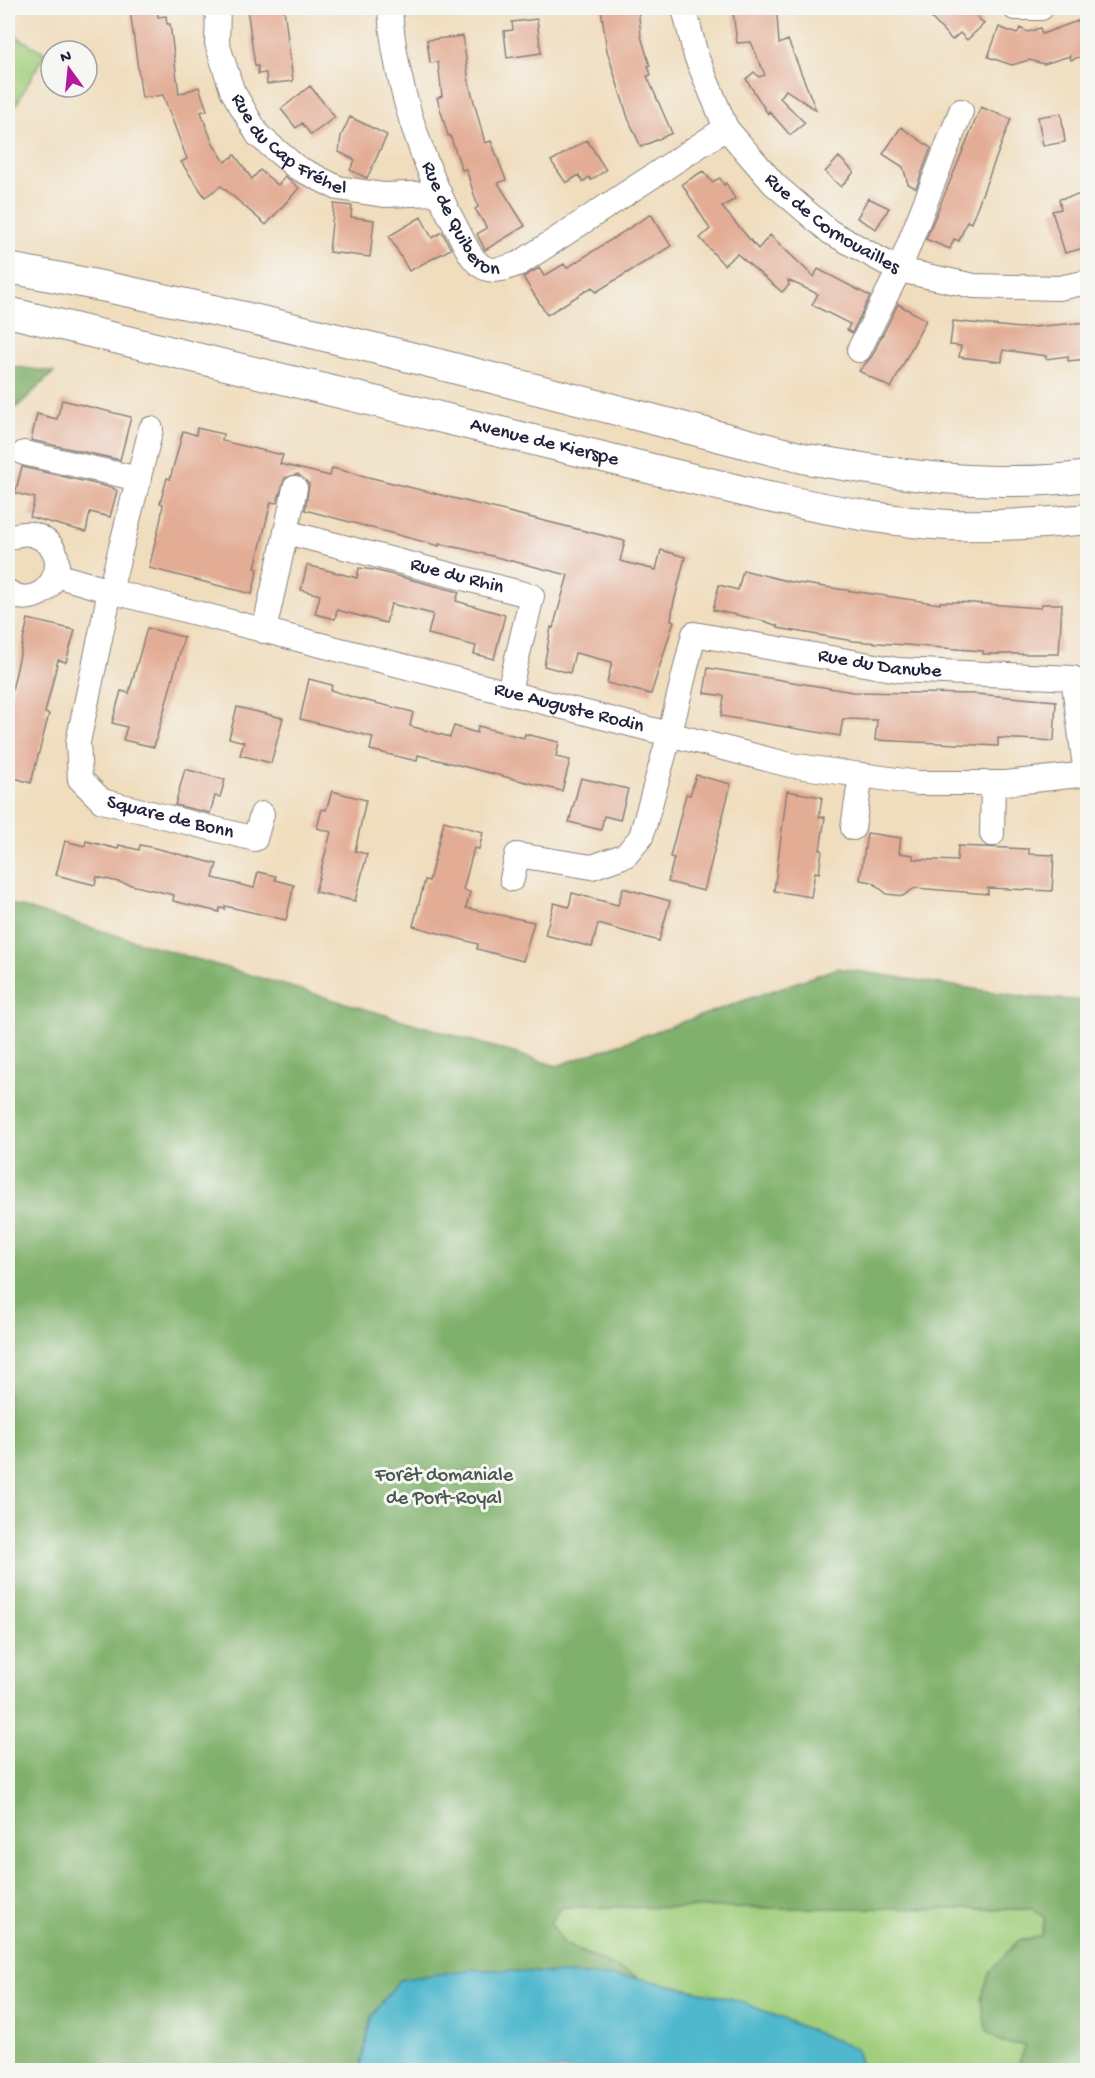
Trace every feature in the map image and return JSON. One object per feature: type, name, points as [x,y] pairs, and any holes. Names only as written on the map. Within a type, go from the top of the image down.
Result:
[{"type":"main road","points":[[8,268],[116,288],[301,332],[807,459],[891,474],[981,481],[1088,476]]},
{"type":"main road","name":"Avenue de Kierspe","points":[[8,312],[763,496],[870,517],[949,525],[1051,523],[1088,519]]},
{"type":"street","name":"Rue du Cap Fréhel","points":[[218,8],[218,43],[223,62],[232,90],[258,135],[296,167],[338,188],[384,195],[436,193]]},
{"type":"street","name":"Rue de Quiberon","points":[[390,8],[402,85],[436,193],[471,256],[484,267],[499,270],[520,263],[726,128]]},
{"type":"street","name":"Rue de Cornouailles","points":[[684,8],[696,56],[726,128],[774,184],[830,232],[899,270],[974,286],[1059,288],[1088,282]]},
{"type":"street","points":[[1014,8],[1041,8]]},
{"type":"street","points":[[859,350],[899,270],[961,111]]},
{"type":"street","points":[[110,591],[151,429]]},
{"type":"street","points":[[24,453],[139,479]]},
{"type":"street","points":[[264,631],[295,488]]},
{"type":"street","name":"Rue du Rhin","points":[[286,532],[532,596],[509,691]]},
{"type":"street","points":[[8,539],[24,533],[43,539],[56,555],[56,575],[43,592],[33,597],[22,598],[8,592]]},
{"type":"street","name":"Rue Auguste Rodin","points":[[56,575],[264,631],[509,691],[790,765],[918,783],[993,783],[1087,774]]},
{"type":"street","name":"Square de Bonn","points":[[110,591],[78,742],[80,779],[102,801],[255,839],[262,814]]},
{"type":"street","name":"Rue du Danube","points":[[670,734],[694,634],[898,670],[1073,678],[1087,774]]},
{"type":"street","points":[[512,879],[517,855],[592,867],[626,855],[641,837],[670,734]]},
{"type":"street","points":[[853,828],[861,775]]},
{"type":"street","points":[[992,834],[993,783]]},
{"type":"green space","points":[[8,32],[39,50],[39,64],[8,119]]},
{"type":"green space","points":[[8,366],[54,372],[8,415]]},
{"type":"green space","name":"Forêt domaniale de Port-Royal","points":[[8,903],[557,1066],[837,968],[1026,997],[1087,1001],[1087,2070],[1016,2070],[1026,2045],[1002,2043],[987,2032],[981,1999],[990,1972],[1018,1941],[1041,1936],[1045,1918],[1032,1909],[562,1907],[550,1922],[564,1944],[639,1978],[472,1969],[371,2017],[360,2070],[8,2070]]},
{"type":"green space","points":[[562,1907],[1032,1909],[1045,1918],[1041,1936],[1018,1941],[1002,2043],[1026,2045],[1016,2070],[862,2070],[856,2049],[740,2001],[639,1978],[564,1944],[550,1922]]},
{"type":"water","points":[[472,1969],[639,1978],[740,2001],[856,2049],[862,2070],[360,2070],[371,2017],[399,1980]]},
{"type":"building","points":[[132,8],[157,8],[158,17],[166,16],[167,24],[170,24],[179,94],[199,87],[207,110],[201,112],[213,144],[225,162],[235,155],[252,179],[260,170],[278,185],[285,176],[299,188],[266,225],[221,186],[205,197],[181,162],[187,159],[163,95],[142,98],[130,10]]},
{"type":"building","points":[[247,8],[284,8],[293,81],[267,84],[266,73],[258,74]]},
{"type":"building","points":[[601,8],[638,8],[641,36],[650,66],[648,66],[651,75],[647,76],[672,133],[641,147],[628,118],[607,51]]},
{"type":"building","points":[[739,8],[768,8],[777,15],[779,44],[788,40],[816,110],[786,90],[780,98],[805,123],[790,135],[769,111],[768,114],[746,79],[754,72],[759,77],[765,75],[751,42],[737,43],[733,12],[740,11]]},
{"type":"building","points":[[922,8],[969,8],[984,24],[967,40],[960,33],[952,40]]},
{"type":"building","points":[[1088,17],[1088,54],[1071,60],[1070,56],[1044,64],[1029,60],[1012,65],[988,57],[999,27],[1017,34],[1020,28],[1028,32],[1040,28],[1042,34]]},
{"type":"building","points":[[537,19],[541,53],[507,58],[504,31],[513,30],[512,22]]},
{"type":"building","points":[[463,36],[469,83],[485,143],[491,141],[506,180],[498,183],[525,226],[485,250],[477,234],[487,228],[475,209],[478,207],[466,169],[462,170],[450,135],[448,136],[437,98],[442,96],[438,62],[430,63],[427,40]]},
{"type":"building","points":[[310,86],[335,117],[311,135],[302,123],[296,128],[281,109]]},
{"type":"building","points":[[981,107],[1011,119],[971,223],[967,221],[959,241],[954,239],[950,249],[926,239]]},
{"type":"building","points":[[1061,113],[1065,142],[1043,146],[1038,117]]},
{"type":"building","points":[[350,117],[387,135],[367,178],[350,170],[355,160],[339,152],[341,136]]},
{"type":"building","points":[[901,127],[931,148],[916,188],[908,184],[903,167],[883,154]]},
{"type":"building","points":[[587,140],[606,170],[591,180],[589,177],[583,182],[579,175],[566,183],[551,161]]},
{"type":"building","points":[[839,157],[854,172],[841,187],[825,172]]},
{"type":"building","points":[[703,171],[712,182],[720,178],[724,185],[726,183],[735,199],[722,207],[758,249],[770,235],[814,277],[818,269],[870,296],[852,333],[847,330],[850,324],[812,305],[818,294],[788,280],[789,285],[782,292],[737,254],[724,265],[700,238],[710,229],[682,184]]},
{"type":"building","points":[[1088,193],[1088,247],[1065,253],[1052,211],[1061,209],[1059,199]]},
{"type":"building","points":[[868,198],[889,208],[876,229],[857,218]]},
{"type":"building","points":[[334,204],[352,206],[351,217],[374,220],[370,257],[329,252]]},
{"type":"building","points":[[651,214],[671,246],[596,292],[592,287],[547,315],[523,277],[539,268],[544,276],[564,264],[567,268]]},
{"type":"building","points":[[421,217],[432,238],[442,232],[451,249],[409,271],[389,236]]},
{"type":"building","points":[[898,304],[926,320],[891,388],[859,371],[872,356]]},
{"type":"building","points":[[953,321],[1020,328],[1088,322],[1088,359],[1068,361],[1068,356],[1046,359],[1046,356],[1003,350],[1002,362],[959,357],[961,346],[950,345]]},
{"type":"building","points":[[62,400],[131,417],[120,460],[31,440],[37,414],[57,419]]},
{"type":"building","points":[[197,428],[223,434],[222,441],[283,455],[280,464],[330,476],[332,468],[625,541],[620,561],[656,570],[661,550],[685,557],[673,606],[671,620],[674,621],[651,694],[607,683],[612,662],[575,653],[570,673],[544,666],[551,627],[553,628],[568,575],[464,549],[439,544],[439,546],[305,510],[309,484],[298,474],[285,478],[277,503],[271,502],[255,568],[258,569],[252,594],[149,568],[161,518],[163,504],[160,503],[167,478],[170,479],[183,431],[196,435]]},
{"type":"building","points":[[22,467],[113,488],[117,491],[110,517],[90,512],[86,532],[30,517],[35,498],[15,493]]},
{"type":"building","points":[[307,565],[357,578],[359,568],[374,570],[459,592],[456,601],[505,615],[494,659],[474,654],[476,646],[428,634],[433,614],[391,604],[386,623],[337,610],[335,619],[315,614],[320,595],[301,590]]},
{"type":"building","points":[[743,570],[791,582],[940,604],[940,602],[958,602],[1041,608],[1042,604],[1062,604],[1059,654],[983,654],[983,651],[853,641],[778,628],[764,621],[713,610],[719,585],[738,590]]},
{"type":"building","points":[[28,619],[75,630],[66,662],[58,660],[45,713],[49,714],[31,783],[8,776],[8,708]]},
{"type":"building","points":[[147,628],[184,637],[154,747],[123,740],[127,727],[112,723],[121,691],[129,693]]},
{"type":"building","points":[[708,668],[853,692],[975,694],[1056,701],[1054,741],[998,738],[998,746],[875,740],[877,720],[843,719],[840,736],[721,716],[724,696],[704,693]]},
{"type":"building","points":[[309,679],[332,685],[331,690],[355,698],[413,712],[410,726],[450,737],[454,726],[477,733],[478,726],[524,738],[525,734],[559,742],[556,757],[570,760],[562,791],[418,755],[417,761],[370,750],[373,737],[300,719]]},
{"type":"building","points":[[237,707],[283,718],[271,763],[240,755],[244,742],[229,738]]},
{"type":"building","points":[[185,769],[225,780],[220,797],[215,796],[210,813],[175,805]]},
{"type":"building","points":[[696,775],[731,784],[704,891],[668,882],[674,858],[670,857],[686,794],[690,795]]},
{"type":"building","points":[[581,778],[628,789],[620,820],[604,816],[601,830],[569,822]]},
{"type":"building","points":[[332,791],[366,800],[355,851],[367,854],[355,901],[315,892],[331,832],[317,828],[322,809],[326,810]]},
{"type":"building","points":[[787,791],[822,797],[819,817],[825,817],[820,850],[822,850],[819,873],[815,872],[811,897],[774,891]]},
{"type":"building","points":[[444,821],[483,832],[479,849],[474,848],[463,890],[470,892],[466,908],[534,922],[523,961],[477,949],[478,944],[413,926],[425,880],[429,881]]},
{"type":"building","points":[[867,833],[901,838],[899,853],[913,855],[913,859],[957,861],[958,846],[1029,849],[1029,854],[1054,855],[1052,891],[988,888],[988,894],[915,888],[903,896],[887,894],[872,882],[860,880]]},
{"type":"building","points":[[65,841],[85,846],[86,841],[118,849],[119,845],[139,850],[140,845],[159,849],[217,864],[213,878],[254,888],[258,872],[276,876],[275,880],[294,885],[286,920],[225,906],[225,909],[220,908],[219,912],[173,901],[174,895],[97,877],[95,885],[56,875]]},
{"type":"building","points":[[623,888],[670,901],[659,941],[598,924],[592,947],[545,935],[554,903],[569,907],[572,893],[618,905]]}]
